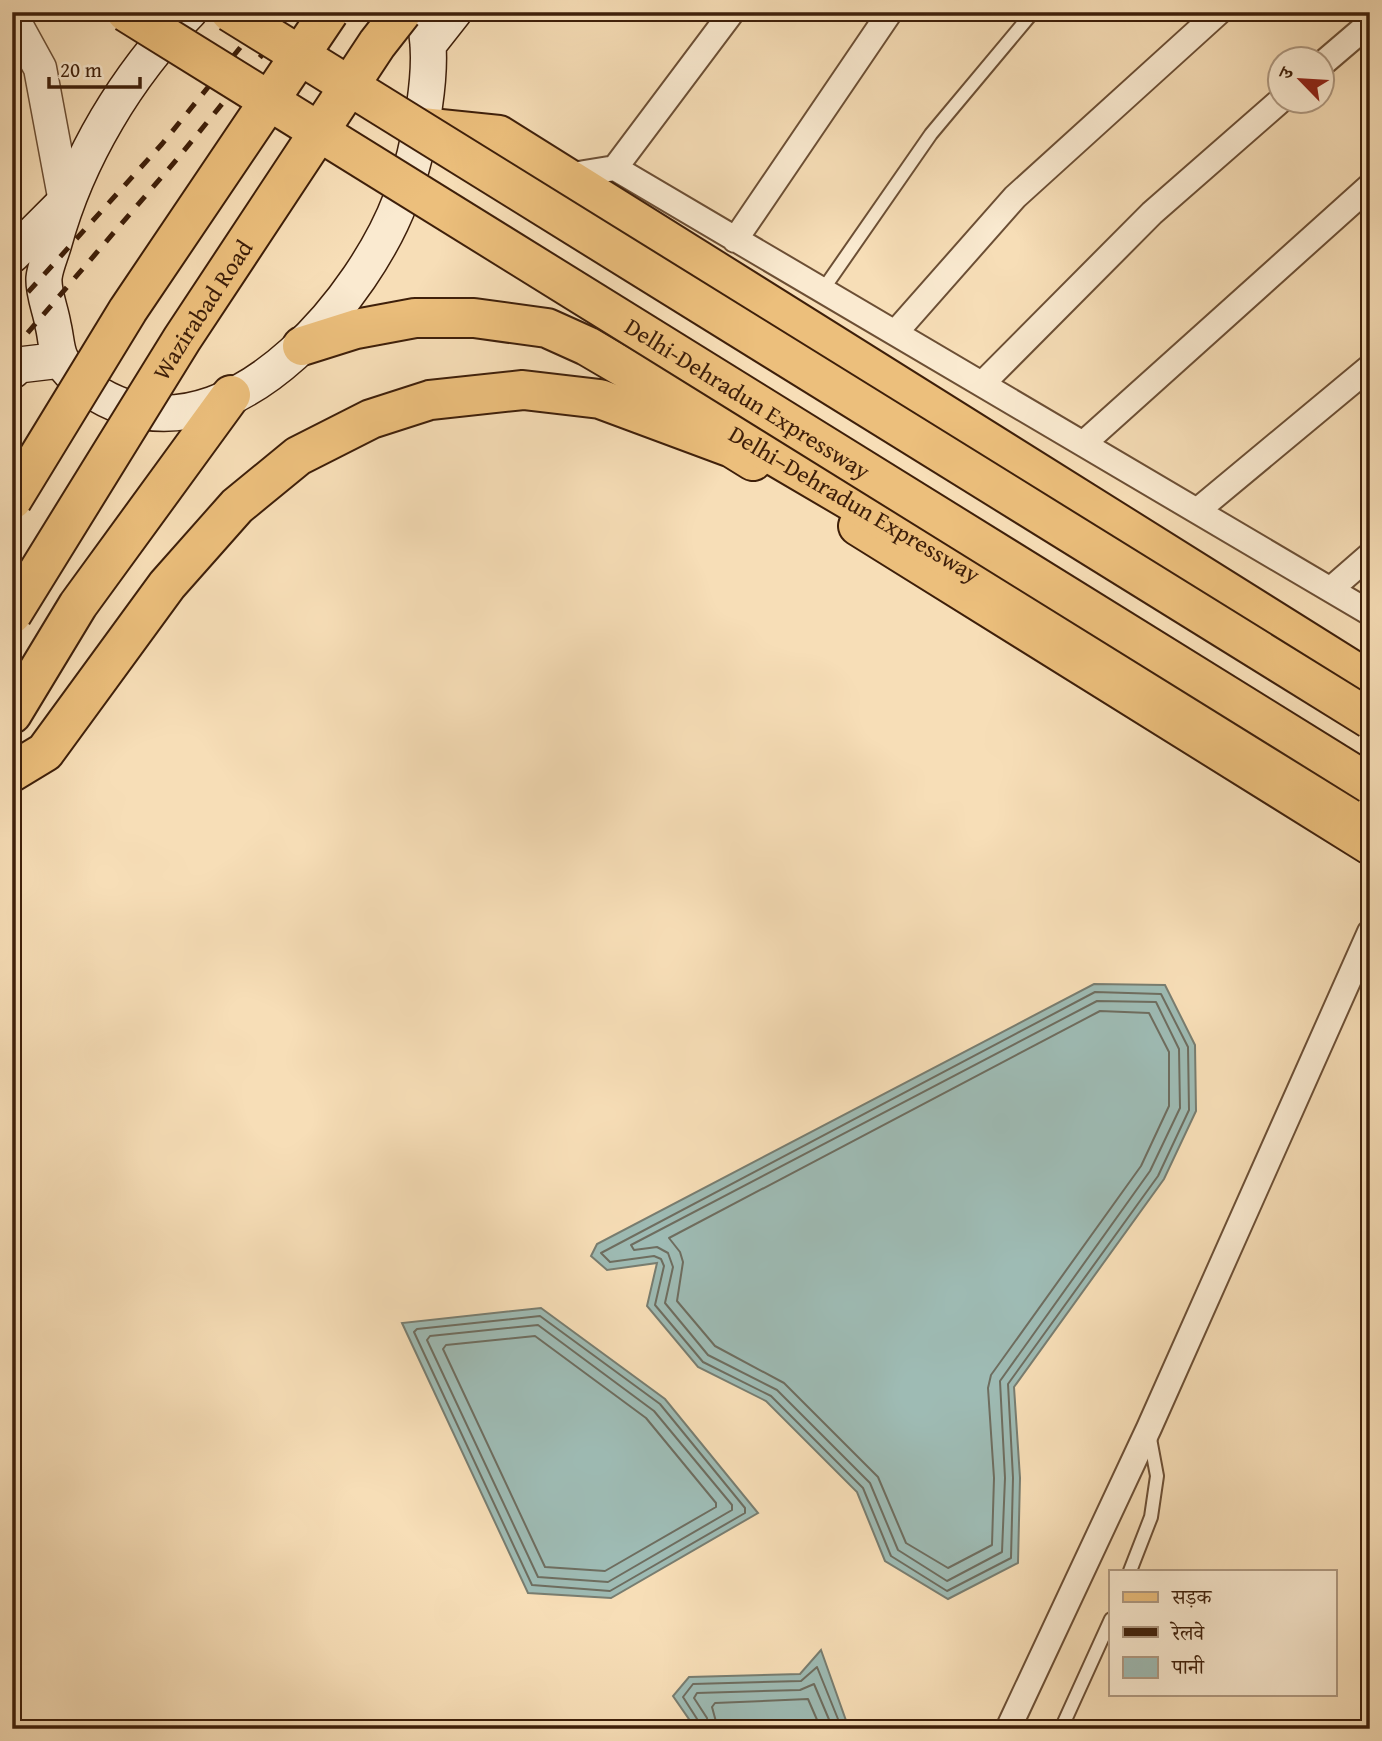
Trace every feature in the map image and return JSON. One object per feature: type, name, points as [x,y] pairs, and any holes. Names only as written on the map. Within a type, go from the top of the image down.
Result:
[{"type":"main road","name":"Delhi-Dehradun Expressway","points":[[126,12],[1370,783]]},
{"type":"main road","points":[[189,12],[139,73],[98,135],[65,202],[44,280],[61,360],[82,384],[109,401],[139,411],[171,414],[202,408],[231,395],[268,373],[302,346],[338,309],[368,268],[392,224],[410,176],[421,127],[424,29],[454,12]]},
{"type":"main road","points":[[230,12],[1370,719]]},
{"type":"main road","points":[[12,500],[128,310],[329,12]]},
{"type":"main road","name":"Wazirabad Road","points":[[12,614],[182,339],[377,44],[402,12]]},
{"type":"main road","points":[[421,127],[499,135],[932,410],[1370,681]]},
{"type":"main road","points":[[12,255],[65,202]]},
{"type":"main road","name":"Delhi–Dehradun Expressway","points":[[302,346],[356,329],[415,318],[474,318],[547,328],[587,346],[965,568],[1370,821]]},
{"type":"main road","points":[[12,371],[19,365],[61,360]]},
{"type":"main road","points":[[12,772],[45,752],[167,585],[237,506],[298,456],[370,419],[430,400],[523,390],[600,399],[732,448],[1370,845]]},
{"type":"main road","points":[[12,714],[78,606],[231,395]]},
{"type":"street","points":[[615,168],[732,12]]},
{"type":"street","points":[[735,240],[890,12]]},
{"type":"street","points":[[895,333],[1015,197],[1219,12]]},
{"type":"street","points":[[12,17],[40,68],[65,202]]},
{"type":"street","points":[[1336,52],[1370,23]]},
{"type":"street","points":[[982,384],[1152,213],[1266,113]]},
{"type":"street","points":[[566,176],[615,168],[1370,612]]},
{"type":"street","points":[[1084,443],[1370,186]]},
{"type":"street","points":[[1198,510],[1370,367]]},
{"type":"street","points":[[1331,589],[1370,555]]},
{"type":"street","points":[[1008,1729],[1149,1428],[1370,932]]},
{"type":"lane","points":[[822,291],[931,134],[1033,12]]},
{"type":"lane","points":[[1130,1570],[1151,1517],[1157,1476],[1149,1428]]},
{"type":"lane","points":[[1061,1729],[1109,1623]]},
{"type":"water","points":[[1094,984],[1165,985],[1195,1045],[1196,1111],[1164,1179],[1014,1387],[1020,1478],[1018,1563],[948,1599],[885,1561],[857,1492],[766,1401],[698,1367],[647,1306],[657,1263],[607,1270],[591,1256],[597,1244]]},
{"type":"water","points":[[541,1308],[665,1399],[758,1513],[611,1598],[528,1593],[402,1323]]},
{"type":"water","points":[[821,1650],[849,1729],[689,1729],[693,1725],[673,1696],[689,1677],[800,1674]]},
{"type":"railway","points":[[12,310],[162,144],[269,12]]},
{"type":"railway","points":[[12,351],[178,158],[297,12]]}]
